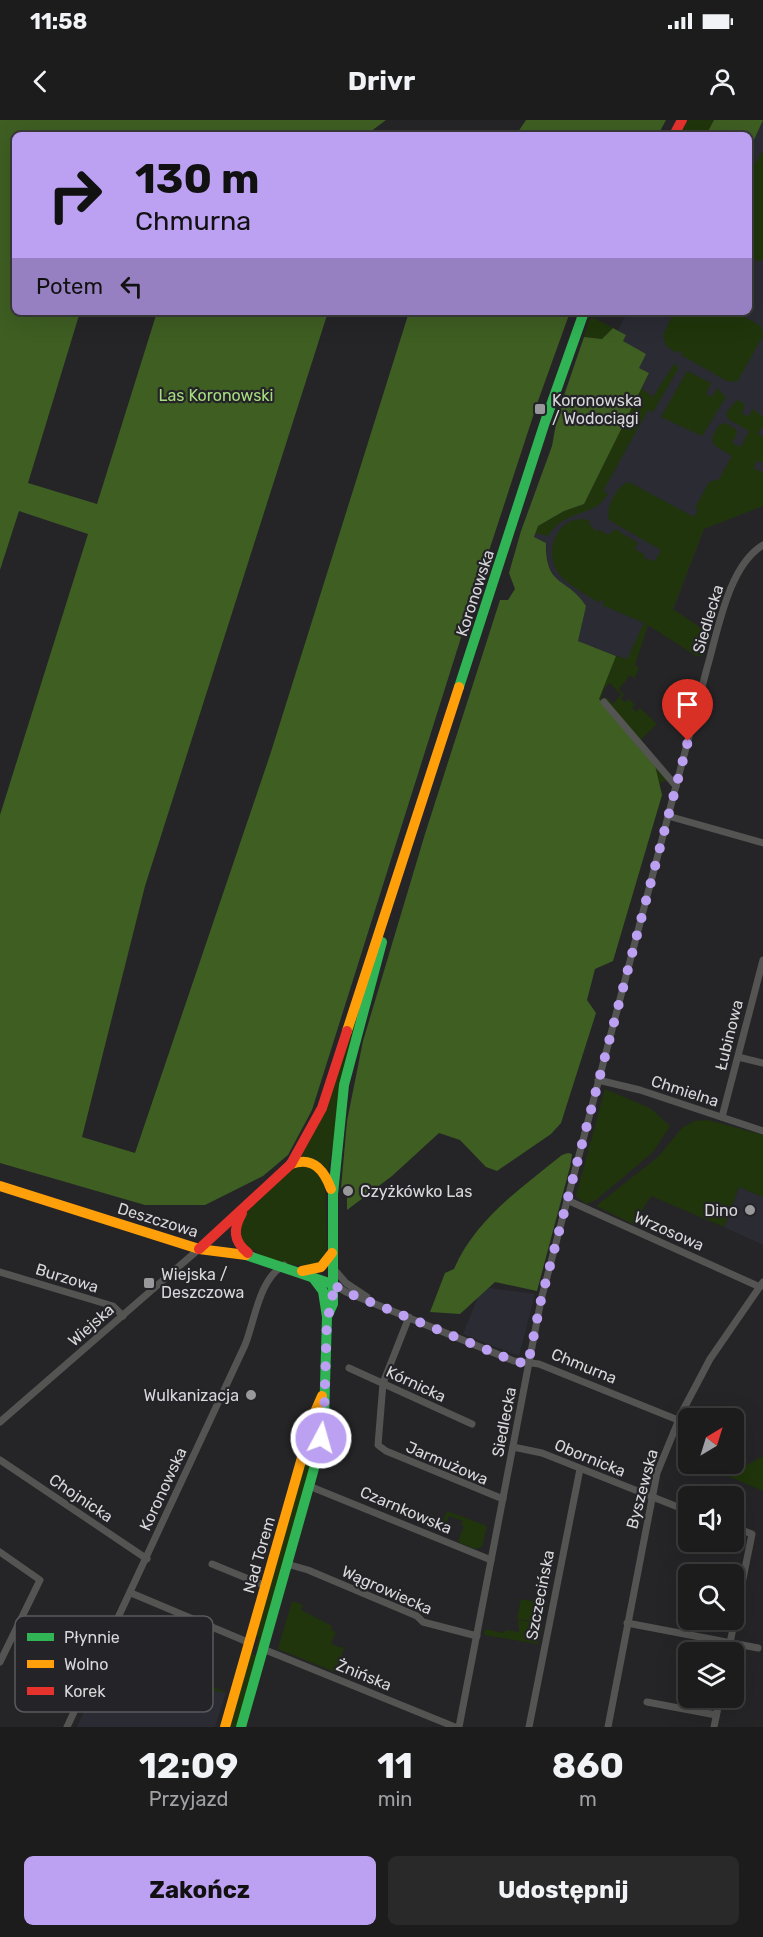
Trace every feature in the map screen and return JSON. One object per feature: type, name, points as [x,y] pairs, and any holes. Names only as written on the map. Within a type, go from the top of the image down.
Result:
[{"type":"main road","name":"Koronowska","points":[[199,1249],[291,1164],[305,1143],[322,1108],[545,422],[583,315]]},
{"type":"main road","name":"Koronowska","points":[[332,1284],[333,1194],[344,1085],[396,883]]},
{"type":"main road","points":[[291,1164],[306,1160],[319,1166],[326,1175],[333,1194]]},
{"type":"main road","name":"Deszczowa","points":[[0,1186],[199,1249],[250,1254],[304,1273]]},
{"type":"main road","points":[[246,1208],[235,1224],[234,1234],[240,1246],[250,1254]]},
{"type":"main road","points":[[304,1273],[321,1267],[332,1252]]},
{"type":"main road","name":"Chmurna","points":[[304,1273],[332,1284]]},
{"type":"main road","name":"Nad Torem","points":[[241,1727],[309,1486],[324,1419],[327,1317],[321,1287],[304,1273]]},
{"type":"main road","name":"Nad Torem","points":[[327,1317],[333,1304],[332,1284]]},
{"type":"main road","name":"Nad Torem","points":[[225,1727],[315,1412],[324,1393]]},
{"type":"street","name":"Siedlecka","points":[[457,1727],[477,1636],[541,1300],[705,675],[734,582],[745,560],[763,545]]},
{"type":"street","points":[[604,702],[676,786]]},
{"type":"street","points":[[668,816],[763,843]]},
{"type":"street","name":"Łubinowa","points":[[722,1117],[763,960]]},
{"type":"street","points":[[738,1057],[763,1064]]},
{"type":"street","name":"Chmielna","points":[[598,1080],[763,1131]]},
{"type":"street","name":"Wrzosowa","points":[[567,1200],[761,1284]]},
{"type":"street","name":"Wiejska","points":[[0,1422],[199,1249]]},
{"type":"street","name":"Koronowska","points":[[120,1616],[245,1345],[266,1286],[275,1270],[284,1265]]},
{"type":"street","name":"Chmurna","points":[[332,1267],[349,1286],[377,1304]]},
{"type":"street","name":"Burzowa","points":[[0,1272],[113,1306],[123,1316]]},
{"type":"street","name":"Chmurna","points":[[332,1284],[514,1361],[539,1364],[678,1420]]},
{"type":"street","name":"Byszewska","points":[[684,1408],[710,1359],[761,1284]]},
{"type":"street","name":"Jarmużowa","points":[[381,1448],[378,1435],[383,1383],[409,1317]]},
{"type":"street","name":"Kórnicka","points":[[349,1368],[472,1424]]},
{"type":"street","name":"Byszewska","points":[[608,1727],[657,1473],[678,1420]]},
{"type":"street","name":"Obornicka","points":[[513,1447],[543,1453],[678,1507]]},
{"type":"street","name":"Jarmużowa","points":[[371,1448],[381,1448],[503,1499]]},
{"type":"street","name":"Chojnicka","points":[[0,1460],[147,1559]]},
{"type":"street","name":"Szczecińska","points":[[529,1727],[580,1469]]},
{"type":"street","name":"Czarnkowska","points":[[309,1486],[491,1560]]},
{"type":"street","points":[[627,1623],[730,1642],[752,1534],[744,1531]]},
{"type":"street","points":[[0,1552],[40,1580],[22,1616]]},
{"type":"street","points":[[213,1564],[266,1586]]},
{"type":"street","name":"Wągrowiecka","points":[[287,1564],[319,1574],[417,1616],[423,1622],[477,1636]]},
{"type":"street","points":[[131,1593],[186,1616]]},
{"type":"street","points":[[213,1627],[250,1643]]},
{"type":"street","points":[[0,1662],[15,1631]]},
{"type":"street","points":[[744,1645],[758,1648]]},
{"type":"street","name":"Żnińska","points":[[263,1649],[457,1727]]},
{"type":"street","points":[[647,1702],[716,1715]]},
{"type":"street","points":[[714,1727],[718,1708]]},
{"type":"street","name":"Koronowska","points":[[67,1727],[74,1712]]},
{"type":"shaded area","points":[[763,120],[763,506],[704,529],[665,632],[646,622],[628,660],[578,641],[557,581],[548,565],[546,543],[534,537],[538,526],[595,477],[649,374],[638,368],[622,341],[625,335],[618,330],[626,315],[752,315],[752,144]]},
{"type":"shaded area","points":[[739,1187],[763,1197],[763,1245],[724,1227]]},
{"type":"shaded area","points":[[482,1287],[535,1294],[519,1356],[463,1334]]},
{"type":"shaded area","points":[[213,1687],[226,1692],[215,1727],[77,1727],[84,1712],[213,1712]]},
{"type":"green space","name":"Las Koronowski","points":[[0,120],[386,120],[370,132],[12,132],[12,315],[79,315],[28,483],[97,504],[156,315],[327,315],[145,886],[82,1137],[135,1153],[270,755],[408,315],[569,315],[538,401],[470,609],[312,1110],[288,1155],[263,1176],[205,1205],[145,1205],[0,1163],[0,815],[88,534],[19,511],[0,570]]},
{"type":"green space","points":[[526,120],[666,120],[660,132],[518,132]]},
{"type":"green space","points":[[688,120],[714,120],[708,132],[682,132]]},
{"type":"green space","points":[[714,120],[763,120],[752,144],[752,132],[708,132]]},
{"type":"green space","points":[[763,150],[763,258],[761,262],[752,258],[752,169]]},
{"type":"green space","points":[[673,315],[741,315],[761,326],[763,336],[737,382],[727,381],[681,355],[682,352],[677,353],[666,346],[663,335]]},
{"type":"green space","points":[[592,317],[613,328],[602,339],[584,337]]},
{"type":"green space","points":[[613,328],[626,335],[623,341],[646,354],[639,368],[649,373],[584,504],[564,511],[538,526],[534,537],[546,543],[549,568],[553,575],[572,590],[586,606],[578,641],[616,656],[599,699],[655,765],[662,795],[613,961],[595,969],[587,1000],[596,1013],[561,1123],[551,1134],[497,1171],[486,1167],[460,1140],[439,1133],[392,1176],[347,1210],[347,1189],[341,1188],[347,1121],[363,1041],[425,834],[500,600],[508,600],[515,589],[509,573],[521,531],[552,446],[558,413],[584,337],[602,339]]},
{"type":"green space","points":[[674,364],[677,364],[678,369],[653,412],[648,410],[603,491],[608,494],[602,502],[563,521],[548,536],[535,533],[538,526],[564,511],[584,504],[641,388],[653,397]]},
{"type":"green space","points":[[687,371],[711,383],[706,394],[712,397],[717,388],[726,397],[702,436],[661,417]]},
{"type":"green space","points":[[737,400],[745,404],[742,413],[748,417],[753,409],[763,417],[763,427],[757,433],[763,437],[763,460],[761,463],[756,461],[754,469],[763,472],[763,506],[704,529],[673,609],[711,635],[703,656],[696,656],[648,625],[635,665],[639,668],[634,679],[630,675],[619,689],[624,695],[621,698],[625,702],[629,699],[635,705],[632,708],[636,712],[640,708],[657,724],[640,740],[604,701],[606,697],[613,704],[621,695],[610,683],[604,688],[601,700],[668,780],[659,783],[655,765],[599,699],[616,656],[627,659],[644,623],[602,605],[604,601],[600,600],[599,603],[564,579],[556,569],[552,550],[558,533],[564,526],[580,519],[590,521],[589,524],[597,532],[599,529],[608,535],[615,529],[638,543],[635,549],[645,555],[644,558],[655,561],[661,550],[609,520],[609,510],[616,492],[629,482],[694,517],[698,510],[695,508],[709,482],[719,479],[732,456],[714,445],[712,438],[719,425],[725,423],[736,429],[737,433],[732,443],[741,447],[749,431],[728,419],[726,413]]},
{"type":"green space","points":[[358,1010],[328,1171],[301,1157]]},
{"type":"green space","points":[[605,1089],[650,1108],[670,1126],[653,1152],[596,1200],[586,1204],[576,1196]]},
{"type":"green space","points":[[708,1120],[763,1135],[763,1197],[739,1187],[724,1227],[651,1196],[633,1224],[596,1206],[659,1156],[682,1128],[694,1121]]},
{"type":"green space","points":[[572,1154],[570,1167],[537,1291],[495,1282],[460,1314],[430,1312],[445,1273],[454,1269],[463,1251],[487,1220],[531,1180],[562,1155]]},
{"type":"green space","points":[[301,1164],[317,1168],[325,1185],[327,1246],[326,1254],[319,1264],[298,1265],[276,1261],[255,1251],[238,1237],[244,1215],[292,1168]]},
{"type":"green space","points":[[320,1409],[317,1441],[259,1650],[256,1649],[259,1637],[256,1636]]},
{"type":"green space","points":[[763,1456],[763,1491],[728,1476],[744,1474],[744,1467]]},
{"type":"green space","points":[[447,1511],[487,1526],[482,1547],[475,1549],[458,1542],[464,1526],[461,1525],[463,1521],[449,1516],[442,1533],[438,1532]]},
{"type":"green space","points":[[521,1599],[546,1604],[542,1623],[517,1619]]},
{"type":"green space","points":[[292,1601],[303,1605],[301,1610],[332,1626],[331,1630],[336,1632],[331,1644],[342,1648],[345,1646],[335,1672],[278,1649]]},
{"type":"green space","points":[[518,1620],[535,1623],[535,1627],[542,1628],[538,1644],[484,1635],[485,1629],[503,1633],[507,1630],[519,1632]]},
{"type":"green space","points":[[254,1640],[252,1654],[257,1656],[236,1727],[230,1727]]},
{"type":"green space","points":[[213,1687],[226,1692],[213,1690]]},
{"type":"traffic: fast","points":[[459,687],[545,422],[583,315]]},
{"type":"traffic: fast","points":[[241,1727],[317,1458],[324,1419],[327,1317],[333,1304],[333,1194],[344,1085],[382,942]]},
{"type":"traffic: fast","points":[[246,1255],[332,1284]]},
{"type":"traffic: fast","points":[[314,1279],[323,1291],[327,1317]]},
{"type":"traffic: slow","points":[[347,1031],[459,687]]},
{"type":"traffic: slow","points":[[291,1164],[306,1162],[317,1166],[331,1189]]},
{"type":"traffic: slow","points":[[0,1186],[199,1249],[246,1255]]},
{"type":"traffic: slow","points":[[302,1271],[321,1267],[332,1253]]},
{"type":"traffic: slow","points":[[225,1727],[315,1412],[322,1396]]},
{"type":"traffic: jam","points":[[676,132],[682,120]]},
{"type":"traffic: jam","points":[[199,1249],[291,1164],[322,1108],[347,1031]]},
{"type":"traffic: jam","points":[[242,1213],[236,1234],[239,1244],[248,1253]]},
{"type":"place","name":"Koronowska / Wodociągi","points":[[540,409]]},
{"type":"place","name":"Czyżkówko Las","points":[[348,1191]]},
{"type":"place","name":"Dino","points":[[750,1210]]},
{"type":"place","name":"Wiejska / Deszczowa","points":[[149,1283]]},
{"type":"place","name":"Wulkanizacja","points":[[251,1395]]},
{"type":"route","points":[[321,1438],[324,1419],[327,1317],[333,1304],[332,1284],[366,1301],[518,1363],[528,1364],[549,1268],[634,951],[636,933],[664,824],[688,741]]}]
